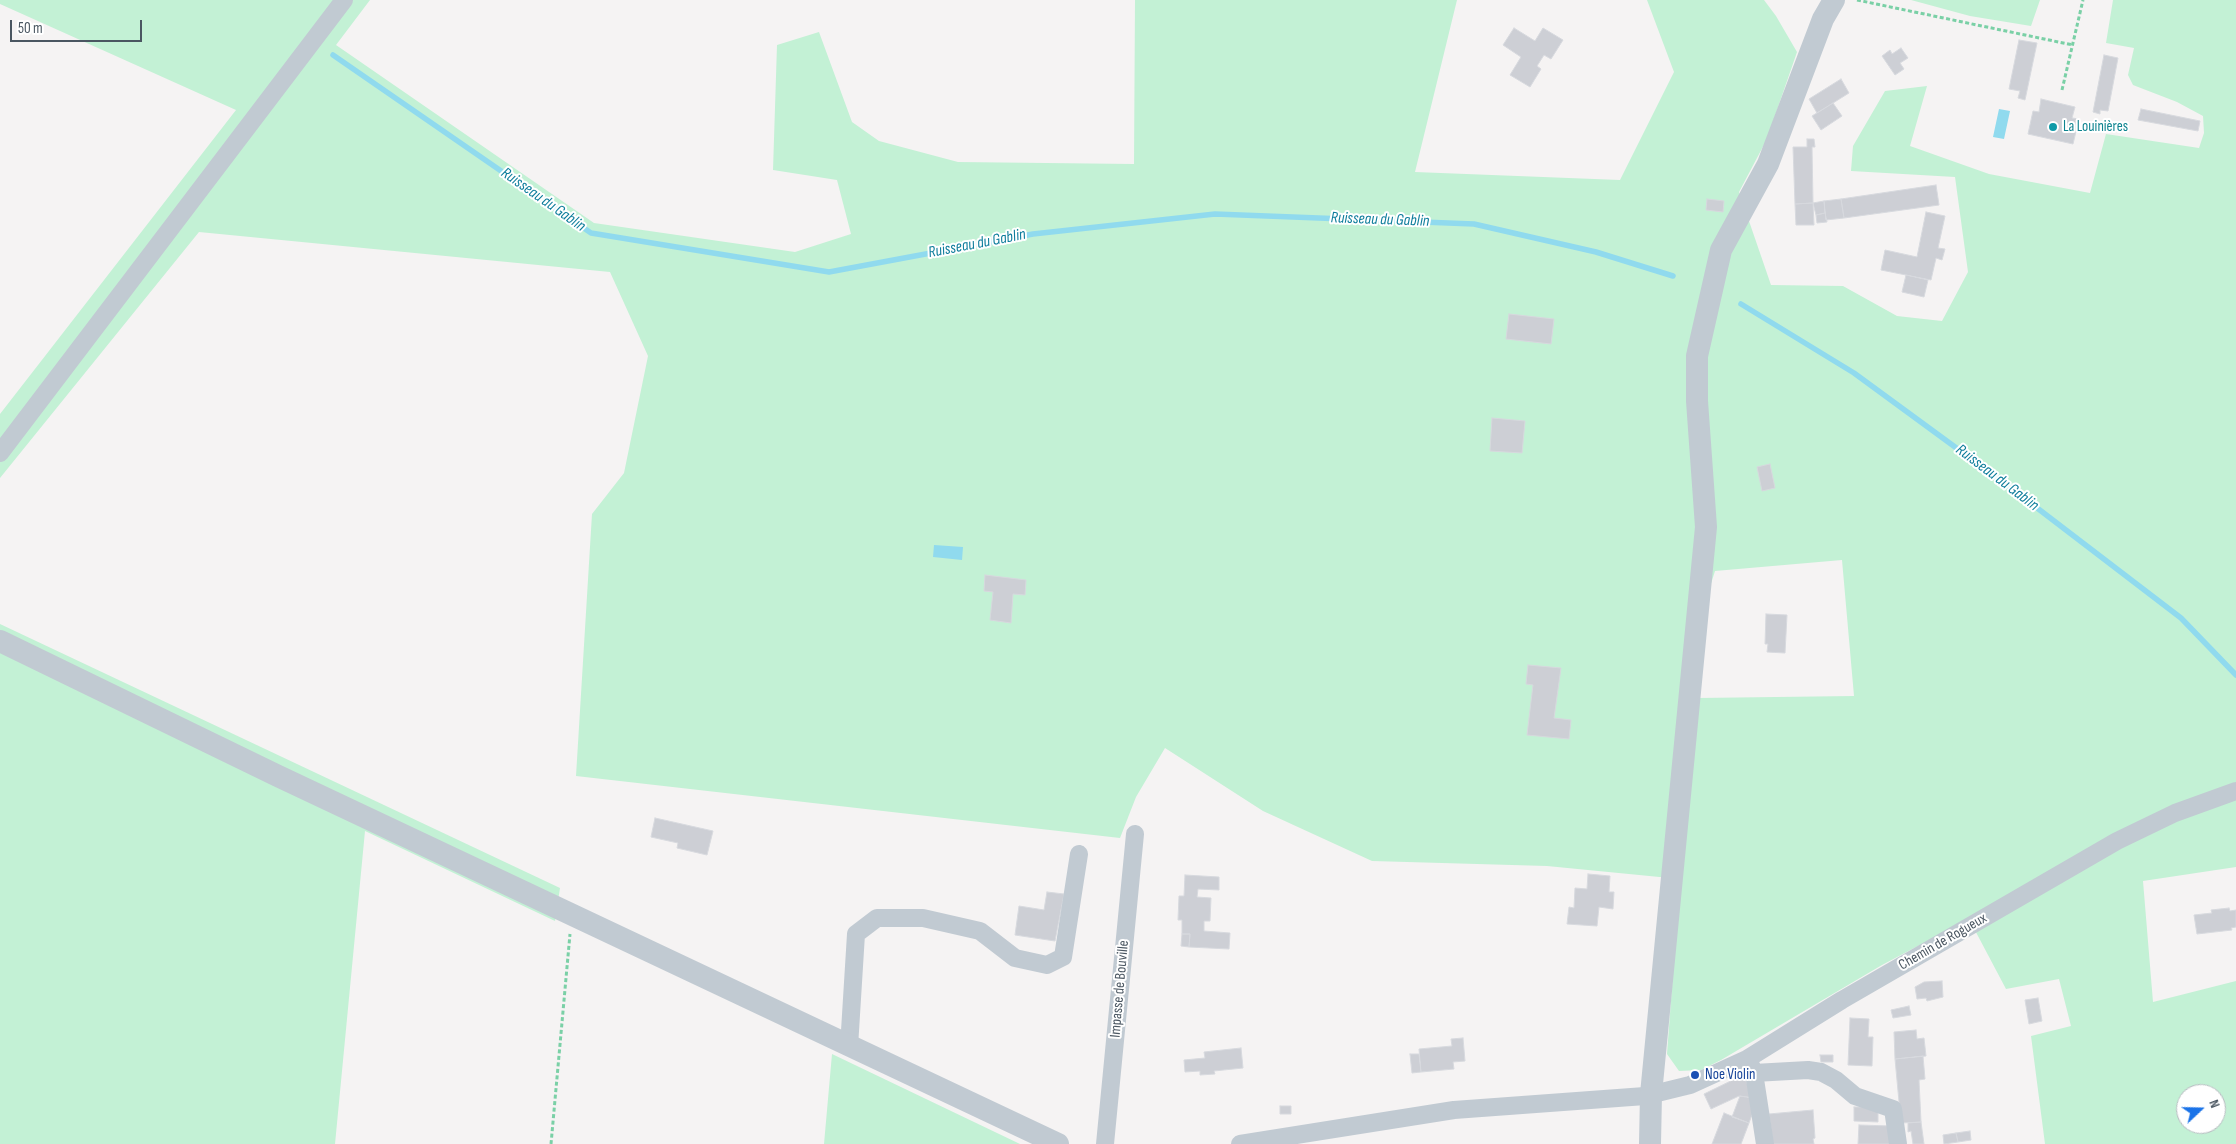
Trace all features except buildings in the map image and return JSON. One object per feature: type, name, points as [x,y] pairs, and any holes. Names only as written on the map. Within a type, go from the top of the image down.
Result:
[{"type":"street","points":[[0,453],[344,0]]},
{"type":"street","points":[[1650,1144],[1651,1094],[1706,527],[1697,401],[1697,356],[1721,250],[1768,164],[1823,19],[1834,0]]},
{"type":"street","points":[[0,640],[278,776],[572,913],[849,1047],[1058,1144]]},
{"type":"street","name":"Chemin de Rogueux","points":[[1240,1144],[1454,1110],[1651,1094],[1690,1085],[1751,1066],[1842,1000],[2117,841],[2175,813],[2236,791]]},
{"type":"street","name":"Impasse de Bouville","points":[[1106,1144],[1135,834]]},
{"type":"street","points":[[849,1047],[856,934],[877,918],[923,918],[980,931],[1015,958],[1047,965],[1063,957],[1079,854]]},
{"type":"street","points":[[1765,1144],[1751,1066],[1821,1072],[1836,1080],[1855,1096],[1893,1109],[1898,1144]]},
{"type":"path","points":[[1857,0],[2073,45]]},
{"type":"path","points":[[2062,90],[2083,0]]},
{"type":"path","points":[[551,1144],[572,913]]},
{"type":"green space","points":[[0,0],[370,0],[336,45],[594,223],[795,252],[851,234],[837,180],[773,170],[777,45],[819,32],[852,122],[879,141],[958,162],[1134,164],[1135,0],[1457,0],[1415,172],[1620,180],[1674,72],[1647,0],[1764,0],[1776,16],[1797,52],[1767,139],[1739,192],[1771,285],[1843,286],[1897,316],[1942,321],[1968,272],[1955,177],[1851,171],[1853,146],[1885,91],[1927,86],[1910,146],[1989,174],[2090,193],[2106,134],[2199,148],[2204,133],[2203,116],[2177,102],[2133,85],[2128,75],[2134,48],[2106,43],[2113,0],[2236,0],[2236,867],[2143,881],[2153,1002],[2236,981],[2236,1144],[2045,1144],[2031,1036],[2071,1026],[2059,979],[2006,989],[1969,919],[1882,965],[1721,1060],[1701,1070],[1679,1071],[1667,1054],[1680,879],[1547,866],[1372,861],[1263,811],[1165,748],[1136,797],[1120,838],[576,776],[592,514],[624,473],[648,356],[610,272],[199,232],[0,478],[0,414],[236,110],[0,4]],"holes":[[[1842,560],[1854,696],[1698,698],[1709,590],[1715,571]]]},
{"type":"green space","points":[[1911,0],[2040,0],[2031,26],[1970,16]]},
{"type":"green space","points":[[0,624],[560,888],[555,921],[365,831],[335,1144],[0,1144]]},
{"type":"green space","points":[[832,1054],[1020,1144],[824,1144]]},
{"type":"water","points":[[1999,109],[2010,111],[2004,139],[1993,137]]},
{"type":"water","points":[[934,545],[963,547],[962,560],[933,557]]},
{"type":"waterway","name":"Ruisseau du Gablin","points":[[333,55],[591,233],[829,272],[1033,234],[1215,214],[1474,224],[1596,252],[1673,276]]},
{"type":"waterway","name":"Ruisseau du Gablin","points":[[1741,304],[1854,373],[2011,488],[2181,618],[2236,675]]},
{"type":"place","name":"La Louinières","points":[[2053,127]]},
{"type":"place","name":"Noe Violin","points":[[1695,1075]]}]
